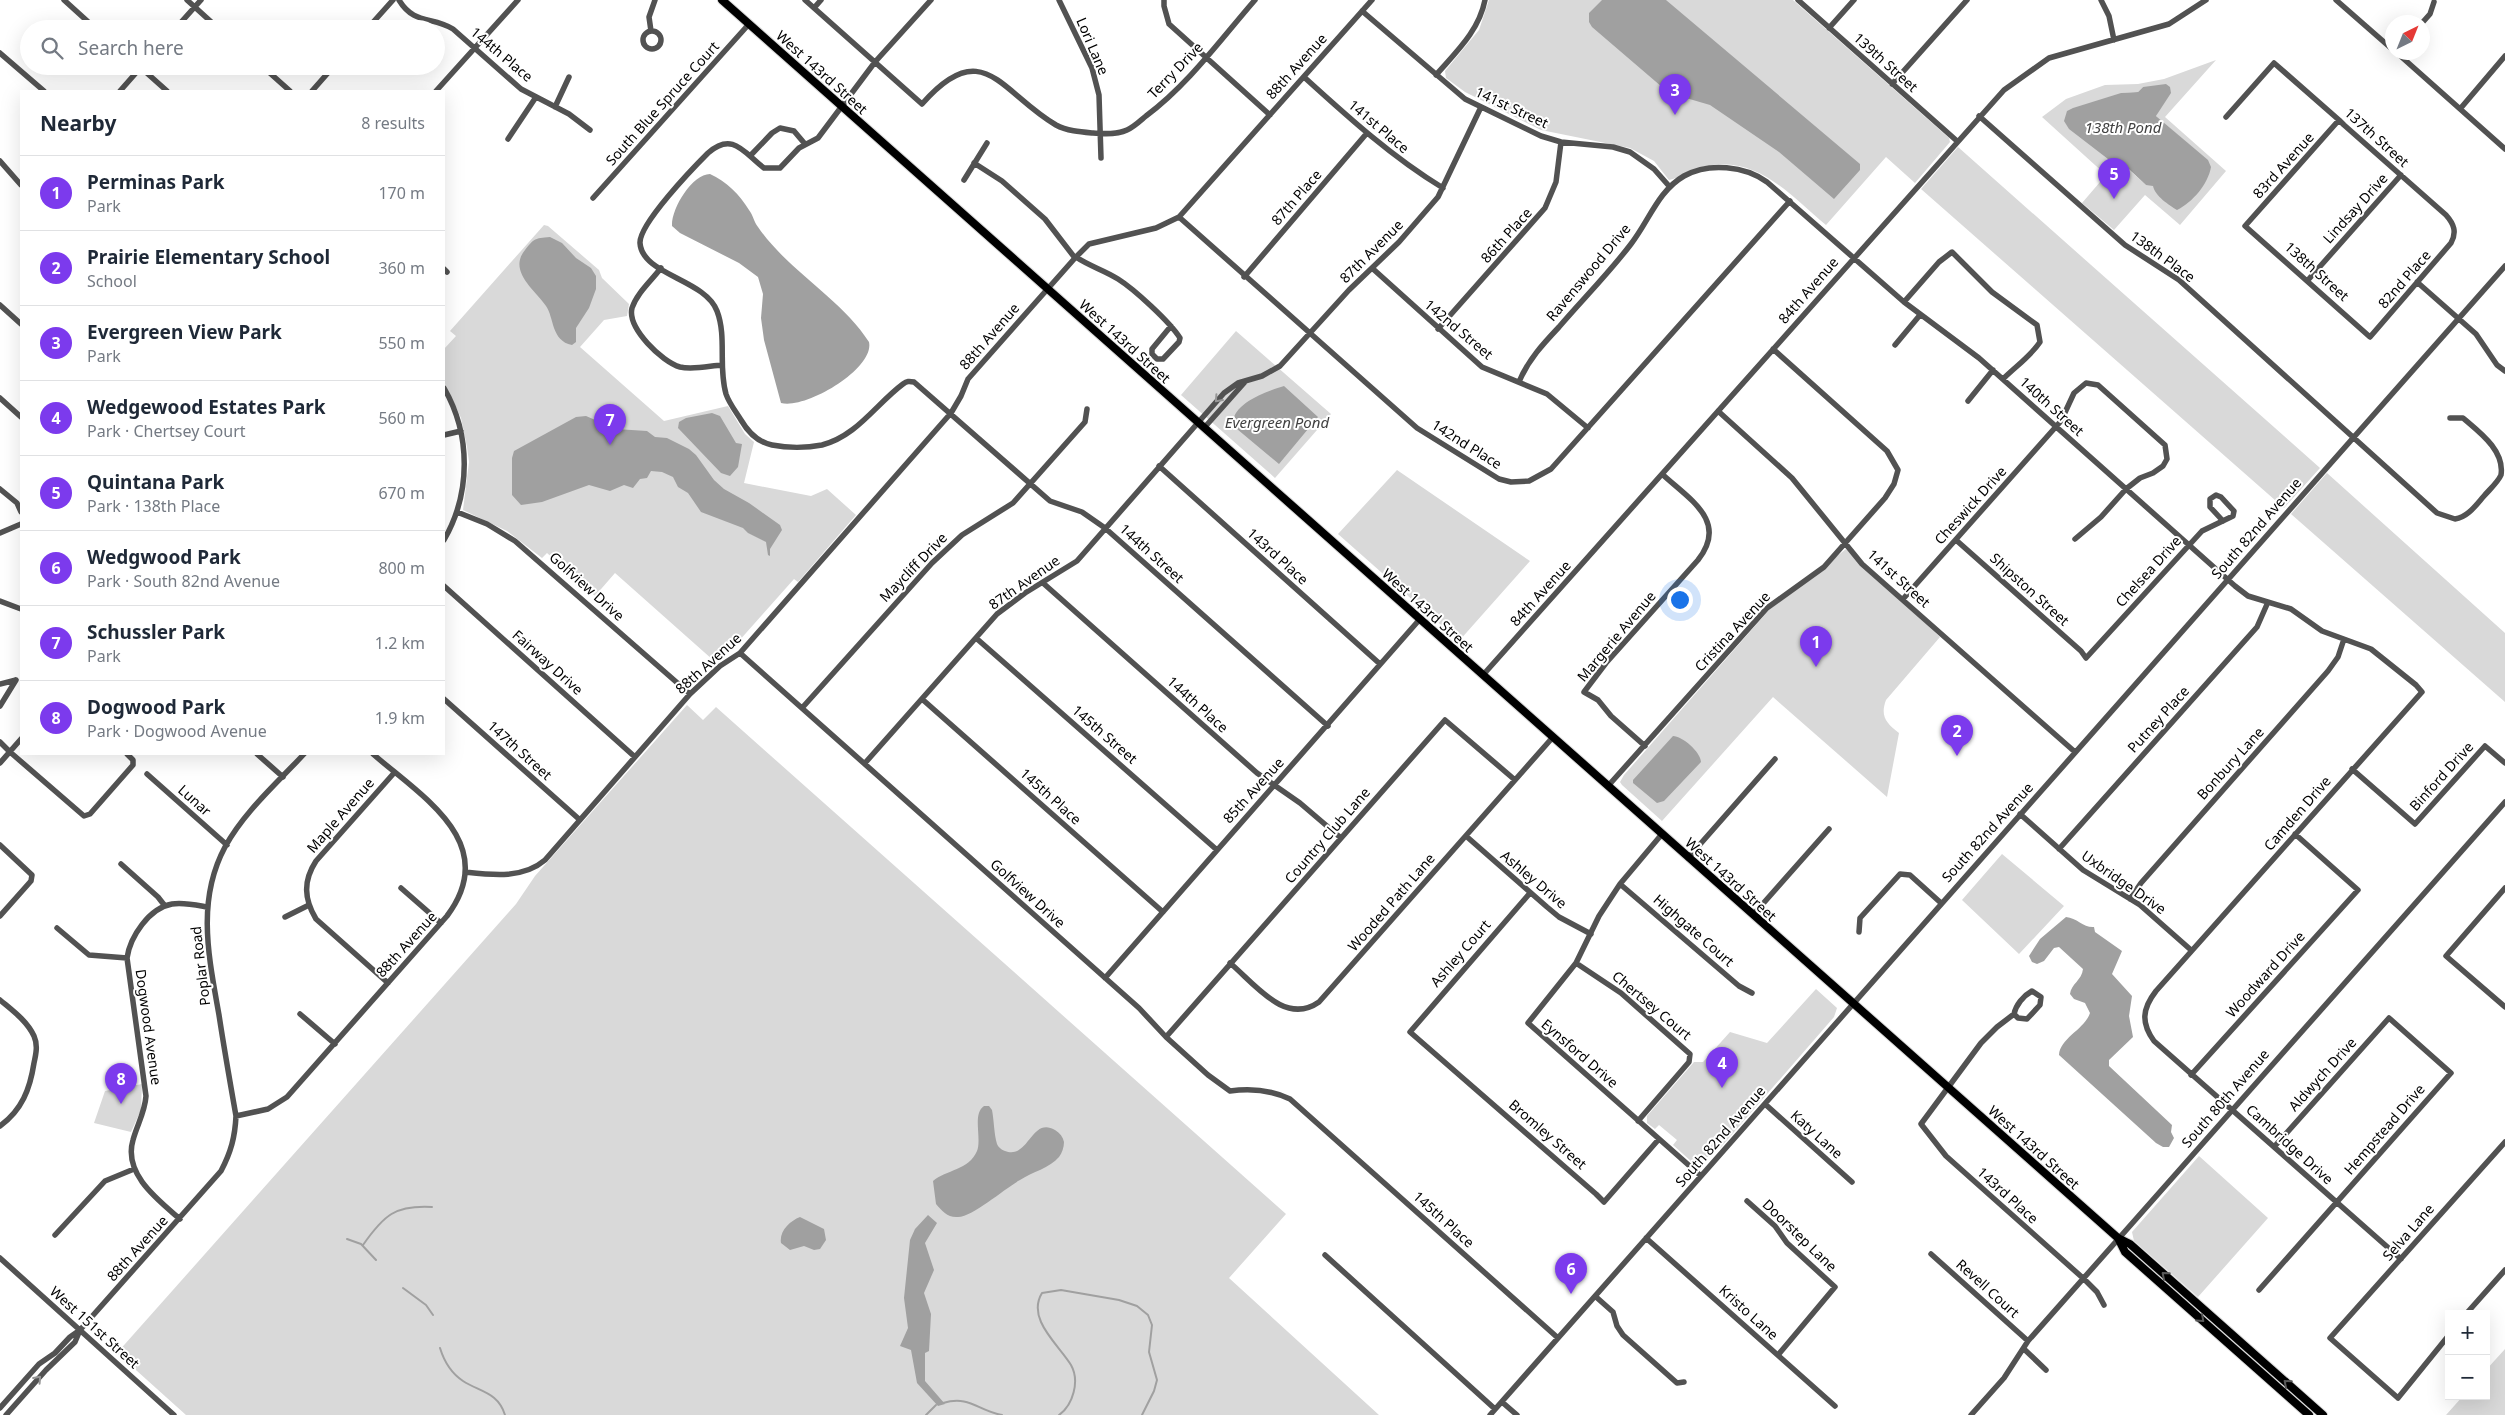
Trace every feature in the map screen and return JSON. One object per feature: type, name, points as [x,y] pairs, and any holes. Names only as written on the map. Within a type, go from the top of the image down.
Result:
[{"type":"main road","name":"West 143rd Street","points":[[722,0],[1948,1088],[2118,1238],[2130,1244],[2323,1415]]},
{"type":"main road","name":"West 143rd Street","points":[[2118,1238],[2125,1252],[2305,1414]]},
{"type":"street","points":[[64,0],[86,20]]},
{"type":"street","points":[[187,0],[209,20]]},
{"type":"street","points":[[183,20],[201,0]]},
{"type":"street","points":[[375,20],[393,0]]},
{"type":"street","name":"144th Place","points":[[399,0],[416,18],[425,20]]},
{"type":"street","points":[[437,90],[518,0]]},
{"type":"street","points":[[651,31],[649,17],[655,0]]},
{"type":"street","points":[[805,0],[875,62]]},
{"type":"street","points":[[814,8],[821,0]]},
{"type":"street","points":[[661,268],[637,296],[632,310],[632,322],[639,335],[670,362],[680,367],[722,365],[720,328],[714,304],[702,292],[647,258],[640,245],[642,231],[702,159],[718,145],[734,145],[764,168],[774,170],[783,166],[805,144],[818,138],[840,105],[930,0]]},
{"type":"street","name":"Lori Lane","points":[[1059,0],[1092,68],[1099,95],[1100,158]]},
{"type":"street","points":[[1164,0],[1170,24],[1205,58],[1270,115]]},
{"type":"street","name":"Terry Drive","points":[[875,62],[922,104],[936,88],[950,78],[964,71],[979,72],[996,77],[1032,108],[1058,126],[1076,131],[1101,134],[1127,130],[1164,103],[1256,0]]},
{"type":"street","name":"88th Avenue","points":[[0,1408],[39,1364],[55,1353],[70,1337],[80,1330],[221,1171],[235,1137],[236,1116],[268,1109],[287,1097],[441,923],[457,902],[465,872],[511,874],[531,869],[545,860],[690,694],[720,666],[740,653],[951,413],[962,396],[968,379],[1075,258],[1089,244],[1156,228],[1179,218],[1372,0]]},
{"type":"street","points":[[1436,75],[1472,33],[1483,10],[1485,0]]},
{"type":"street","name":"139th Street","points":[[1798,0],[1957,141]]},
{"type":"street","points":[[1829,28],[1854,0]]},
{"type":"street","points":[[1892,84],[1967,0]]},
{"type":"street","points":[[2101,0],[2108,16],[2114,40]]},
{"type":"street","name":"84th Avenue","points":[[1483,676],[1979,116],[2010,86],[2049,58],[2169,24],[2206,0]]},
{"type":"street","points":[[2336,0],[2385,43]]},
{"type":"street","points":[[2429,15],[2434,2]]},
{"type":"street","name":"141st Street","points":[[1362,11],[1465,99],[1541,136],[1561,142],[1613,147],[1630,152],[1654,169],[1670,186]]},
{"type":"street","name":"South Blue Spruce Court","points":[[594,198],[749,24]]},
{"type":"street","name":"144th Place","points":[[445,25],[513,83],[590,130]]},
{"type":"street","points":[[0,53],[20,70]]},
{"type":"street","points":[[2460,108],[2505,56]]},
{"type":"street","points":[[2405,60],[2505,149]]},
{"type":"street","name":"137th Street","points":[[2226,117],[2274,63],[2446,215],[2453,225],[2454,236]]},
{"type":"street","points":[[25,75],[43,90]]},
{"type":"street","points":[[121,90],[133,75]]},
{"type":"street","points":[[149,75],[165,90]]},
{"type":"street","points":[[272,75],[289,90]]},
{"type":"street","points":[[313,90],[326,75]]},
{"type":"street","points":[[555,107],[569,77]]},
{"type":"street","name":"141st Place","points":[[1304,77],[1367,133],[1412,169],[1444,188]]},
{"type":"street","points":[[508,139],[536,97]]},
{"type":"street","name":"87th Avenue","points":[[864,764],[997,614],[1078,561],[1197,422],[1230,387],[1244,383],[1280,366],[1349,290],[1399,242],[1444,188],[1481,107]]},
{"type":"street","name":"138th Place","points":[[1979,116],[2125,245],[2179,280],[2437,513],[2445,518],[2459,518],[2472,510],[2499,480],[2503,466],[2502,456],[2494,445],[2463,418],[2450,418]]},
{"type":"street","name":"83rd Avenue","points":[[2245,226],[2339,120]]},
{"type":"street","points":[[750,156],[774,131],[780,128],[794,131],[805,144]]},
{"type":"street","name":"87th Place","points":[[1244,277],[1367,133]]},
{"type":"street","name":"86th Place","points":[[1438,329],[1546,208],[1556,182],[1561,142]]},
{"type":"street","points":[[964,180],[987,143]]},
{"type":"street","points":[[0,161],[20,184]]},
{"type":"street","points":[[974,163],[1002,181],[1045,219],[1075,258],[1120,281],[1171,326],[1180,338],[1179,342],[1163,359],[1157,359],[1152,354],[1152,349],[1171,326]]},
{"type":"street","name":"Ravenswood Drive","points":[[1519,382],[1531,359],[1632,243],[1670,186],[1687,175],[1713,168],[1732,168],[1763,179],[1854,258]]},
{"type":"street","name":"Lindsay Drive","points":[[2308,280],[2401,175]]},
{"type":"street","name":"142nd Place","points":[[1179,218],[1413,424],[1499,479],[1522,482],[1542,476],[1588,428],[1790,201]]},
{"type":"street","name":"138th Street","points":[[2245,226],[2370,337]]},
{"type":"street","name":"82nd Place","points":[[2370,337],[2448,248],[2454,236]]},
{"type":"street","points":[[1904,302],[1939,262],[1952,252],[1992,292],[2037,325],[2040,342],[2031,355],[2018,363],[2003,379]]},
{"type":"street","name":"140th Street","points":[[1854,258],[1920,315],[1993,370],[2227,580]]},
{"type":"street","name":"South 82nd Avenue","points":[[1490,1415],[2505,266]]},
{"type":"street","name":"142nd Street","points":[[1372,268],[1482,367],[1551,396],[1588,428]]},
{"type":"street","points":[[2417,282],[2476,334],[2497,365],[2505,371]]},
{"type":"street","points":[[0,305],[20,323]]},
{"type":"street","points":[[1895,344],[1920,315]]},
{"type":"street","name":"Cristina Avenue","points":[[1608,786],[1766,608],[1824,567],[1885,498],[1894,484],[1898,470],[1887,451],[1773,349]]},
{"type":"street","name":"144th Street","points":[[722,365],[726,395],[748,432],[763,442],[772,445],[812,446],[835,439],[860,423],[906,382],[917,384],[1050,501],[1082,512],[1105,528],[1328,726]]},
{"type":"street","points":[[1968,401],[1993,370]]},
{"type":"street","points":[[1204,428],[1244,383]]},
{"type":"street","name":"Cheswick Drive","points":[[1903,599],[2056,427],[2074,393],[2086,383],[2098,386],[2165,445],[2167,459],[2163,466],[2153,473],[2140,478],[2126,489]]},
{"type":"street","points":[[445,390],[457,416],[461,431],[465,471],[457,512],[445,538]]},
{"type":"street","points":[[0,398],[20,416]]},
{"type":"street","name":"Maycliff Drive","points":[[802,708],[932,563],[962,535],[1013,503],[1085,422],[1087,409]]},
{"type":"street","name":"141st Street","points":[[1718,411],[1792,478],[1862,564],[2075,752]]},
{"type":"street","points":[[445,435],[461,431]]},
{"type":"street","name":"143rd Place","points":[[1159,466],[1380,664]]},
{"type":"street","name":"Margerie Avenue","points":[[1645,746],[1612,716],[1598,700],[1584,692],[1606,663],[1707,548],[1711,531],[1701,511],[1662,474]]},
{"type":"street","points":[[0,489],[17,503],[20,510]]},
{"type":"street","points":[[2075,539],[2101,516],[2126,489]]},
{"type":"street","name":"Chelsea Drive","points":[[2086,658],[2202,531],[2223,521],[2233,516],[2234,511],[2221,497],[2216,495],[2210,499],[2210,508],[2223,521]]},
{"type":"street","name":"Golfview Drive","points":[[457,512],[487,524],[515,541],[690,694]]},
{"type":"street","points":[[0,533],[20,524]]},
{"type":"street","name":"Shipston Street","points":[[1956,540],[2081,651],[2086,658]]},
{"type":"street","points":[[2227,580],[2248,596],[2291,609],[2322,631],[2344,639]]},
{"type":"street","name":"144th Place","points":[[1042,583],[1258,773],[1276,785],[1341,838]]},
{"type":"street","name":"Fairway Drive","points":[[445,587],[635,757]]},
{"type":"street","points":[[0,601],[20,609]]},
{"type":"street","name":"Putney Place","points":[[2059,849],[2257,627],[2268,602]]},
{"type":"street","name":"85th Avenue","points":[[1105,978],[1420,619]]},
{"type":"street","name":"145th Street","points":[[976,638],[1217,850]]},
{"type":"street","name":"Camden Drive","points":[[2191,950],[2422,692],[2378,653],[2344,639]]},
{"type":"street","name":"Bonbury Lane","points":[[2130,899],[2141,883],[2328,672],[2338,657],[2344,639]]},
{"type":"street","name":"Golfview Drive","points":[[740,653],[1105,978],[1146,1015],[1166,1037],[1208,1074],[1230,1091],[1247,1089],[1277,1093],[1290,1099],[1313,1118]]},
{"type":"street","points":[[0,684],[16,680],[0,706]]},
{"type":"street","name":"145th Place","points":[[922,699],[1163,912]]},
{"type":"street","name":"147th Street","points":[[445,700],[580,820]]},
{"type":"street","name":"Country Club Lane","points":[[1166,1037],[1445,720],[1515,780]]},
{"type":"street","name":"Wooded Path Lane","points":[[1230,963],[1282,1007],[1297,1010],[1315,1005],[1552,737]]},
{"type":"street","points":[[0,763],[20,740]]},
{"type":"street","points":[[0,742],[81,816],[90,814],[130,769],[134,762],[130,756]]},
{"type":"street","name":"Binford Drive","points":[[2352,769],[2415,824],[2485,746],[2505,763]]},
{"type":"street","points":[[258,755],[283,777]]},
{"type":"street","name":"Poplar Road","points":[[236,1116],[209,957],[207,907],[214,873],[227,845],[241,825],[303,755]]},
{"type":"street","points":[[374,755],[440,811],[460,842],[465,872]]},
{"type":"street","points":[[1688,858],[1775,759]]},
{"type":"street","name":"Maple Avenue","points":[[307,906],[307,877],[316,861],[394,773]]},
{"type":"street","name":"Lunar","points":[[147,774],[227,845]]},
{"type":"street","name":"South 80th Avenue","points":[[1971,1415],[2004,1378],[2028,1341],[2505,802]]},
{"type":"street","name":"Uxbridge Drive","points":[[2020,814],[2083,870],[2152,914],[2191,950]]},
{"type":"street","points":[[1753,914],[1829,829]]},
{"type":"street","name":"Eynsford Drive","points":[[1662,834],[1620,884],[1600,916],[1576,963],[1528,1024],[1701,1176]]},
{"type":"street","name":"Woodward Drive","points":[[2191,1075],[2358,890],[2295,834]]},
{"type":"street","name":"Ashley Drive","points":[[1466,836],[1559,917],[1591,934]]},
{"type":"street","points":[[0,845],[31,872],[32,878],[0,916]]},
{"type":"street","points":[[121,864],[158,897],[165,906],[177,903],[207,907]]},
{"type":"street","points":[[1860,932],[1860,918],[1900,874],[1906,873],[1913,877],[1941,903]]},
{"type":"street","name":"Highgate Court","points":[[1620,884],[1739,986],[1752,993]]},
{"type":"street","points":[[401,888],[441,923]]},
{"type":"street","points":[[2505,888],[2446,956],[2505,1007]]},
{"type":"street","name":"Ashley Court","points":[[1410,1032],[1530,892]]},
{"type":"street","name":"Dogwood Avenue","points":[[134,1169],[132,1145],[145,1109],[146,1096],[127,958],[130,943],[136,934],[157,910],[165,906]]},
{"type":"street","points":[[285,917],[307,906],[322,925],[388,983]]},
{"type":"street","points":[[57,928],[89,955],[127,958]]},
{"type":"street","name":"Cambridge Drive","points":[[2191,950],[2151,998],[2144,1015],[2147,1031],[2154,1041],[2191,1075],[2401,1259]]},
{"type":"street","name":"Chertsey Court","points":[[1576,963],[1621,993],[1690,1054],[1689,1062],[1638,1121]]},
{"type":"street","points":[[1948,1088],[1982,1043],[1997,1027],[2014,1014],[2015,1008],[2032,991],[2041,997],[2040,1005],[2027,1019],[2018,1018],[2014,1014]]},
{"type":"street","points":[[0,1000],[23,1020],[35,1038],[37,1049],[30,1087],[12,1117],[0,1126]]},
{"type":"street","points":[[300,1014],[335,1044]]},
{"type":"street","name":"Aldwych Drive","points":[[2274,1146],[2389,1018],[2450,1073]]},
{"type":"street","name":"Bromley Street","points":[[1410,1032],[1604,1202],[1659,1138]]},
{"type":"street","name":"Hempstead Drive","points":[[2259,1290],[2450,1073]]},
{"type":"street","name":"143rd Place","points":[[1948,1088],[1921,1124],[1946,1156],[2084,1279],[2097,1292],[2104,1305]]},
{"type":"street","name":"Katy Lane","points":[[1765,1104],[1852,1182]]},
{"type":"street","name":"145th Place","points":[[1313,1118],[1558,1338]]},
{"type":"street","name":"Selva Lane","points":[[2445,1340],[2398,1398],[2330,1338],[2505,1142]]},
{"type":"street","points":[[55,1235],[105,1181],[134,1169],[150,1192],[180,1219]]},
{"type":"street","name":"Doorstep Lane","points":[[1747,1201],[1775,1226],[1787,1243],[1835,1287],[1778,1355]]},
{"type":"street","name":"Kristo Lane","points":[[1646,1238],[1835,1406]]},
{"type":"street","name":"Revell Court","points":[[1931,1254],[2028,1341]]},
{"type":"street","points":[[1326,1255],[1495,1409]]},
{"type":"street","name":"West 151st Street","points":[[0,1258],[174,1415]]},
{"type":"street","points":[[2470,1310],[2505,1270]]},
{"type":"street","points":[[1595,1296],[1613,1312],[1617,1326],[1623,1335],[1677,1383],[1684,1382]]},
{"type":"street","name":"88th Avenue","points":[[6,1415],[49,1367],[75,1342],[80,1330]]},
{"type":"street","points":[[2024,1349],[2046,1370]]},
{"type":"street","points":[[1502,1402],[1517,1415]]},
{"type":"street","points":[[2305,1414],[2310,1403]]},
{"type":"shaded area","points":[[1489,0],[1793,0],[1949,138],[1950,142],[1915,183],[1886,157],[1826,225],[1772,180],[1741,166],[1724,164],[1706,166],[1669,180],[1654,161],[1630,148],[1541,130],[1465,92],[1446,78],[1445,71],[1479,30]]},
{"type":"shaded area","points":[[2216,60],[2165,117],[2226,171],[2180,225],[2145,195],[2114,230],[2082,203],[2106,175],[2042,117],[2066,99],[2105,85],[2138,84],[2164,79]],"holes":[[[2143,87],[2158,111],[2156,116],[2201,155],[2146,185],[2118,160],[2109,164],[2108,159],[2121,93],[2138,92]]]},
{"type":"shaded area","points":[[1958,147],[2320,468],[2284,508],[1921,189]]},
{"type":"shaded area","points":[[544,225],[548,226],[599,270],[602,278],[629,304],[627,316],[604,320],[580,347],[664,421],[728,406],[745,434],[754,442],[744,483],[811,496],[827,489],[856,515],[798,582],[794,579],[738,642],[713,660],[615,573],[595,596],[547,553],[542,558],[507,531],[463,510],[469,462],[461,418],[445,384],[445,348],[456,336],[450,331]]},
{"type":"shaded area","points":[[1236,331],[1331,414],[1275,478],[1181,395]]},
{"type":"shaded area","points":[[1397,470],[1530,561],[1459,641],[1338,534]]},
{"type":"shaded area","points":[[2327,473],[2505,633],[2505,702],[2291,514]]},
{"type":"shaded area","points":[[1846,549],[1940,637],[1886,700],[1884,706],[1885,719],[1899,733],[1887,797],[1773,697],[1662,821],[1622,785],[1620,782],[1624,775],[1769,610]]},
{"type":"shaded area","points":[[687,705],[703,720],[716,707],[1286,1214],[1229,1278],[1379,1415],[186,1415],[117,1353],[516,904],[535,876]]},
{"type":"shaded area","points":[[2002,854],[2064,906],[2019,954],[1962,900]]},
{"type":"shaded area","points":[[1816,989],[1837,1008],[1834,1017],[1721,1147],[1698,1164],[1692,1162],[1673,1145],[1677,1140],[1659,1125],[1655,1129],[1647,1123],[1647,1116],[1694,1062],[1703,1062],[1730,1032],[1767,1043]]},
{"type":"shaded area","points":[[142,1084],[141,1110],[131,1132],[94,1123],[105,1091]]},
{"type":"shaded area","points":[[2199,1156],[2268,1218],[2198,1297],[2134,1241],[2132,1232]]},
{"type":"shaded area","points":[[2505,1349],[2505,1415],[2446,1415],[2459,1400],[2490,1400],[2490,1366]]},
{"type":"water","points":[[1602,0],[1666,0],[1860,164],[1860,170],[1834,199],[1779,152],[1710,105],[1669,93],[1592,27],[1589,22],[1589,13]]},
{"type":"water","name":"138th Pond","points":[[2166,84],[2170,87],[2171,93],[2156,116],[2208,160],[2211,167],[2207,180],[2199,192],[2177,210],[2159,197],[2153,186],[2146,185],[2119,160],[2109,164],[2108,159],[2069,129],[2064,121],[2067,111],[2073,108],[2121,93],[2138,92],[2143,87]]},
{"type":"water","points":[[710,174],[722,180],[737,194],[757,225],[784,258],[830,298],[857,326],[869,342],[868,353],[861,364],[850,375],[821,394],[806,400],[781,403],[764,340],[761,318],[763,294],[758,277],[739,263],[680,233],[672,226],[675,211],[684,194],[696,180]]},
{"type":"water","points":[[550,237],[562,243],[576,258],[591,268],[596,276],[596,289],[589,308],[576,328],[576,342],[572,345],[560,339],[554,328],[549,311],[525,280],[519,265],[525,250],[533,241]]},
{"type":"water","name":"Evergreen Pond","points":[[1284,386],[1318,417],[1279,464],[1233,424],[1234,417],[1244,404],[1269,391]]},
{"type":"water","points":[[712,413],[720,416],[736,443],[742,444],[738,467],[730,476],[721,473],[678,428],[679,422],[686,418]]},
{"type":"water","points":[[586,416],[616,429],[647,431],[655,437],[667,438],[689,449],[696,455],[714,480],[724,489],[749,503],[780,525],[782,530],[770,549],[770,556],[768,555],[766,542],[748,533],[743,528],[701,512],[688,493],[678,487],[673,477],[662,472],[651,471],[647,478],[640,479],[633,488],[624,485],[610,491],[589,485],[542,502],[521,505],[512,495],[512,458],[514,451],[576,417]]},
{"type":"water","points":[[1673,736],[1690,745],[1698,754],[1701,762],[1664,801],[1657,803],[1633,783],[1633,780]]},
{"type":"water","points":[[2066,917],[2094,927],[2095,932],[2122,951],[2112,974],[2132,996],[2129,1016],[2133,1037],[2109,1060],[2109,1066],[2172,1125],[2171,1132],[2174,1138],[2169,1147],[2163,1147],[2156,1143],[2059,1055],[2060,1049],[2068,1038],[2083,1024],[2090,1013],[2085,1003],[2074,999],[2070,994],[2083,969],[2059,947],[2054,948],[2044,961],[2037,964],[2032,962],[2029,956],[2040,939]]},
{"type":"water","points":[[984,1106],[989,1106],[992,1110],[997,1144],[1003,1150],[1013,1152],[1020,1150],[1035,1133],[1047,1127],[1061,1135],[1064,1142],[1063,1150],[1059,1157],[1051,1164],[1025,1177],[981,1207],[965,1215],[951,1216],[936,1204],[933,1181],[963,1166],[973,1157],[978,1146],[980,1110]]},
{"type":"water","points":[[928,1215],[937,1223],[925,1243],[934,1270],[924,1293],[931,1314],[929,1351],[925,1353],[925,1381],[945,1404],[938,1406],[917,1383],[911,1350],[900,1346],[908,1328],[904,1298],[910,1240],[915,1229]]},
{"type":"water","points":[[800,1217],[824,1229],[826,1240],[820,1249],[814,1250],[804,1246],[790,1250],[781,1243],[783,1231]]},
{"type":"waterway","points":[[363,1245],[384,1219],[399,1210],[432,1207]]},
{"type":"waterway","points":[[347,1239],[361,1244],[376,1260]]},
{"type":"waterway","points":[[403,1288],[426,1305],[433,1315]]},
{"type":"waterway","points":[[1059,1415],[1068,1405],[1074,1392],[1074,1371],[1041,1322],[1038,1303],[1042,1293],[1061,1290],[1119,1300],[1137,1306],[1148,1315],[1152,1325],[1149,1352],[1157,1380],[1154,1391],[1142,1415]]},
{"type":"waterway","points":[[440,1348],[446,1362],[455,1374],[469,1385],[493,1397],[502,1407],[505,1415]]},
{"type":"waterway","points":[[943,1403],[952,1401],[967,1402],[1002,1415]]},
{"type":"waterway","points":[[926,1415],[936,1405]]},
{"type":"place","name":"Evergreen View Park","points":[[1675,115]]},
{"type":"place","name":"Quintana Park","points":[[2114,199]]},
{"type":"place","name":"Schussler Park","points":[[610,445]]},
{"type":"place","name":"Perminas Park","points":[[1816,667]]},
{"type":"place","name":"Prairie Elementary School","points":[[1957,756]]},
{"type":"place","name":"Wedgewood Estates Park","points":[[1722,1088]]},
{"type":"place","name":"Dogwood Park","points":[[121,1104]]},
{"type":"place","name":"Wedgwood Park","points":[[1571,1294]]}]
